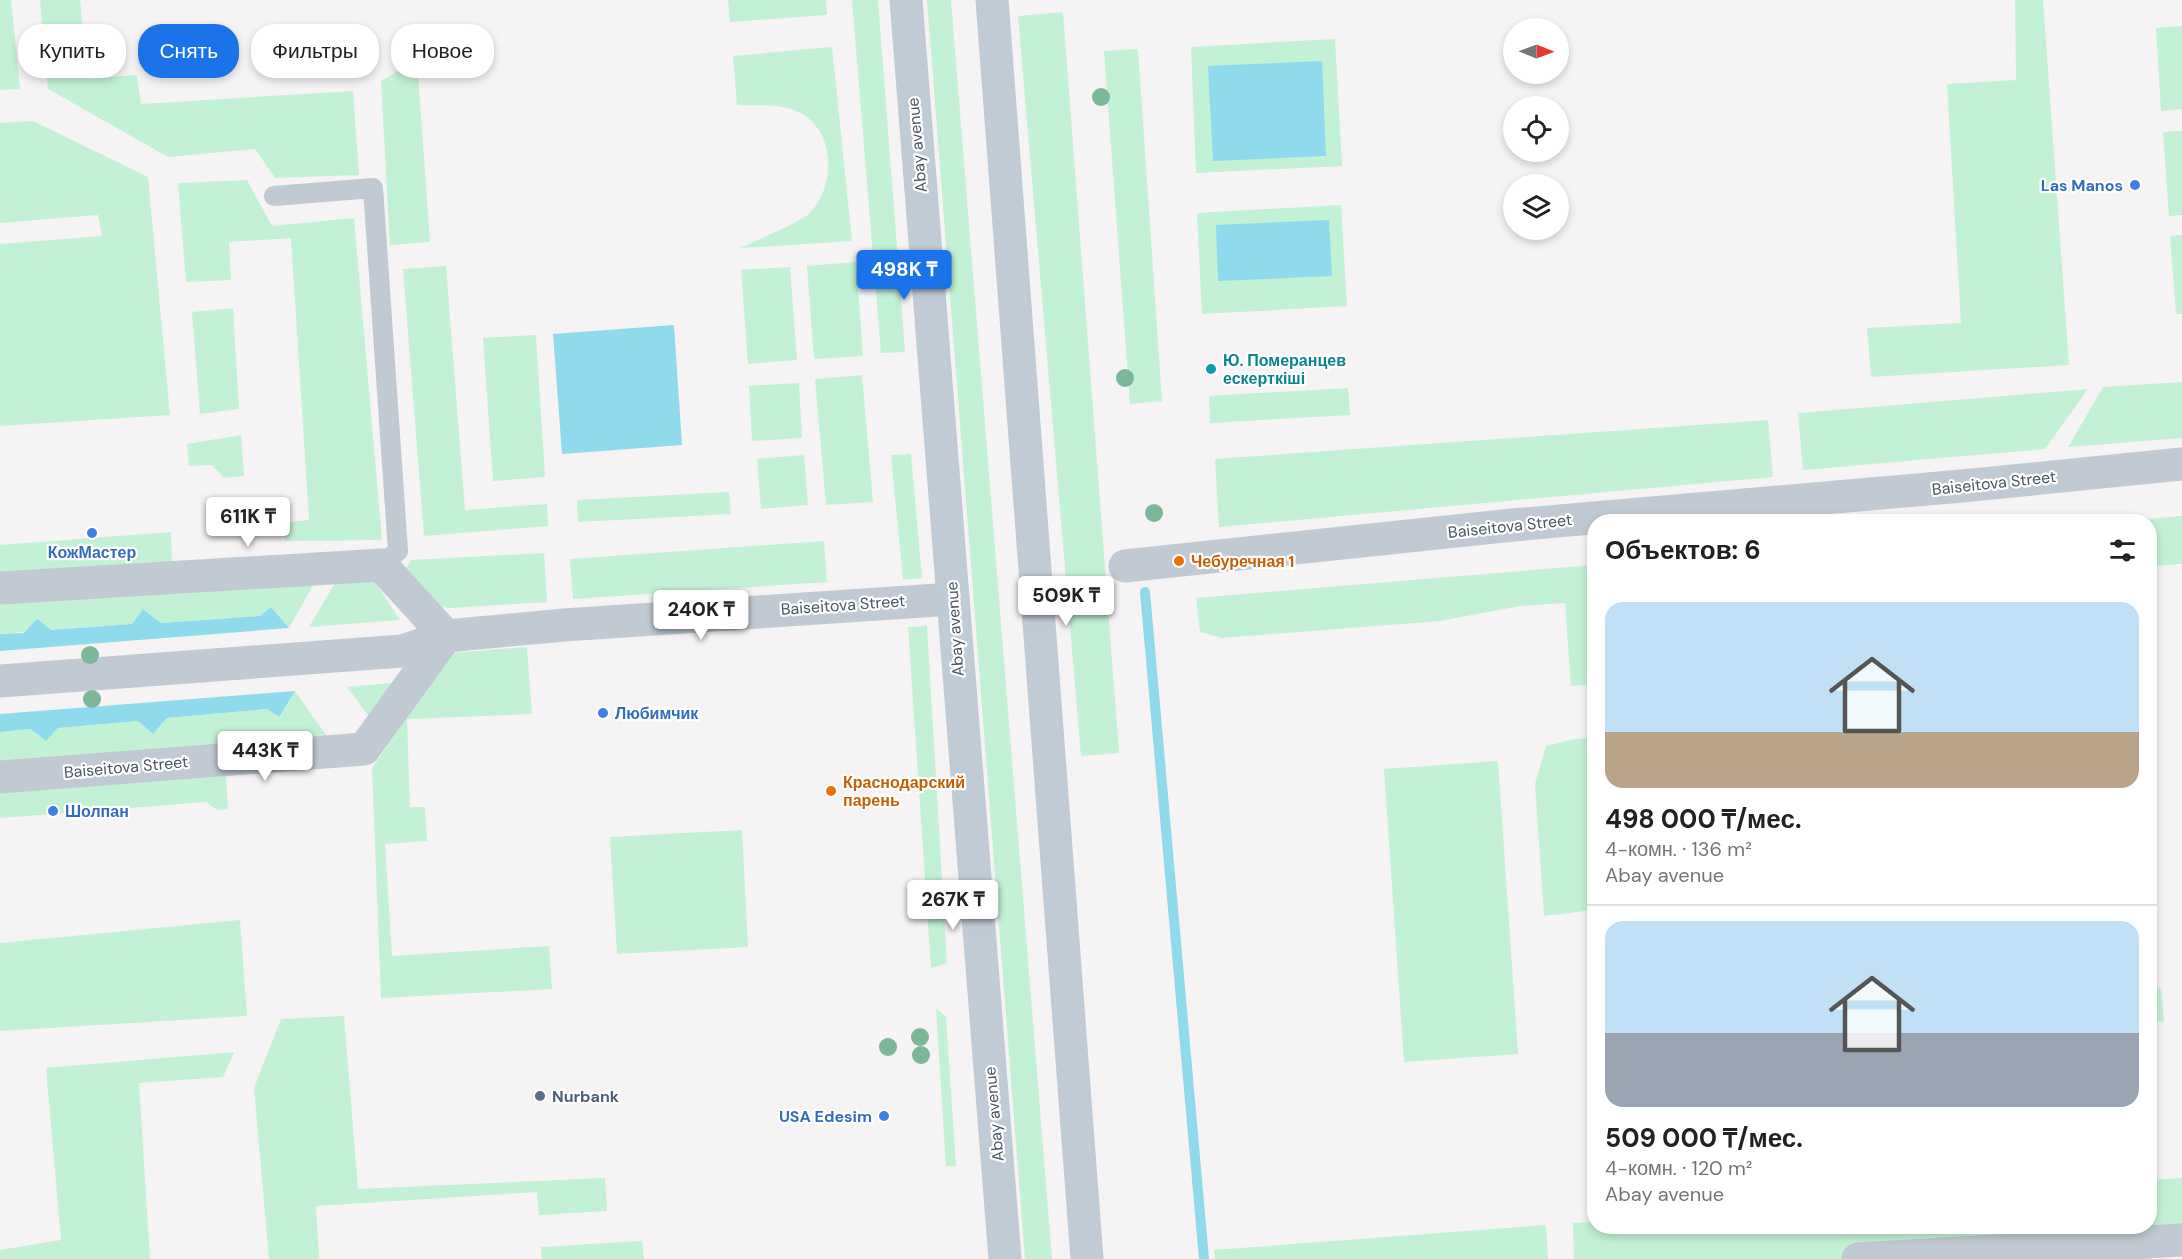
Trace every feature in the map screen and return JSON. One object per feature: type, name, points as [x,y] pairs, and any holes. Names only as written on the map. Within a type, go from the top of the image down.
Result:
[{"type":"main road","name":"Abay avenue","points":[[906,0],[1005,1259]]},
{"type":"main road","points":[[992,0],[1087,1259]]},
{"type":"street","name":"Baiseitova Street","points":[[1640,514],[2182,464]]},
{"type":"street","name":"Baiseitova Street","points":[[1125,566],[1587,519]]},
{"type":"street","points":[[0,588],[381,565],[446,636]]},
{"type":"street","name":"Baiseitova Street","points":[[0,681],[402,651],[446,636],[564,625],[953,599]]},
{"type":"street","name":"Baiseitova Street","points":[[0,777],[364,749],[446,636]]},
{"type":"street","points":[[1858,1259],[2182,1240]]},
{"type":"lane","points":[[274,196],[373,188],[398,551],[381,565]]},
{"type":"green space","points":[[0,0],[11,0],[20,89],[0,90]]},
{"type":"green space","points":[[40,0],[80,0],[82,24],[42,24]]},
{"type":"green space","points":[[728,0],[826,0],[827,15],[730,22]]},
{"type":"green space","points":[[852,0],[878,0],[905,352],[881,353]]},
{"type":"green space","points":[[927,0],[951,0],[1052,1259],[1025,1259]]},
{"type":"green space","points":[[2015,0],[2043,0],[2069,365],[1871,377],[1867,328],[1961,323],[1947,84],[2016,80]]},
{"type":"green space","points":[[1063,12],[1119,753],[1081,756],[1018,16]]},
{"type":"green space","points":[[2182,26],[2182,109],[2161,111],[2156,28]]},
{"type":"green space","points":[[1335,39],[1342,166],[1196,173],[1191,47]]},
{"type":"green space","points":[[832,47],[852,241],[740,248],[810,213],[819,200],[828,169],[823,138],[815,125],[803,114],[781,107],[737,105],[733,56]]},
{"type":"green space","points":[[1138,49],[1162,401],[1130,404],[1104,51]]},
{"type":"green space","points":[[137,75],[141,104],[353,91],[359,175],[275,178],[255,149],[168,157],[48,89],[47,78],[126,78],[126,76]]},
{"type":"green space","points":[[391,75],[391,78],[418,78],[430,242],[390,245],[381,81]]},
{"type":"green space","points":[[33,121],[148,177],[170,415],[0,426],[0,244],[102,236],[98,215],[0,223],[0,123]]},
{"type":"green space","points":[[2182,131],[2182,215],[2169,216],[2163,132]]},
{"type":"green space","points":[[247,180],[272,226],[354,218],[382,540],[286,541],[277,523],[309,520],[291,238],[229,242],[231,280],[186,282],[178,183]]},
{"type":"green space","points":[[1341,205],[1347,306],[1202,314],[1197,213]]},
{"type":"green space","points":[[2182,235],[2182,314],[2176,314],[2170,236]]},
{"type":"green space","points":[[856,262],[863,356],[814,359],[807,266]]},
{"type":"green space","points":[[446,266],[465,510],[547,504],[548,526],[424,536],[403,269]]},
{"type":"green space","points":[[790,267],[797,360],[748,364],[741,270]]},
{"type":"green space","points":[[233,308],[239,409],[200,414],[192,312]]},
{"type":"green space","points":[[536,335],[545,477],[493,481],[483,338]]},
{"type":"green space","points":[[862,375],[873,502],[826,505],[815,379]]},
{"type":"green space","points":[[2182,382],[2182,438],[2068,447],[2103,387]]},
{"type":"green space","points":[[799,383],[802,438],[752,441],[749,386]]},
{"type":"green space","points":[[1348,388],[1350,415],[1210,423],[1209,396]]},
{"type":"green space","points":[[2088,389],[2045,449],[1803,470],[1798,413]]},
{"type":"green space","points":[[1768,420],[1773,477],[1219,527],[1215,459]]},
{"type":"green space","points":[[241,435],[244,476],[224,478],[212,465],[189,466],[187,444]]},
{"type":"green space","points":[[911,454],[922,578],[903,580],[891,455]]},
{"type":"green space","points":[[804,455],[808,505],[761,509],[757,459]]},
{"type":"green space","points":[[729,492],[731,514],[578,522],[577,500]]},
{"type":"green space","points":[[2182,516],[2182,564],[2157,566],[2157,518]]},
{"type":"green space","points":[[171,532],[172,566],[0,573],[0,545]]},
{"type":"green space","points":[[824,541],[827,582],[573,599],[570,559]]},
{"type":"green space","points":[[544,553],[547,602],[450,608],[437,606],[402,576],[411,560]]},
{"type":"green space","points":[[1587,566],[1587,685],[1571,686],[1565,603],[1520,606],[1440,621],[1222,638],[1200,632],[1196,598]]},
{"type":"green space","points":[[371,576],[400,620],[309,627],[338,578]]},
{"type":"green space","points":[[316,580],[289,628],[271,607],[260,616],[161,623],[143,609],[132,624],[0,634],[0,602]]},
{"type":"green space","points":[[927,626],[947,963],[931,968],[908,627]]},
{"type":"green space","points":[[527,647],[532,714],[407,719],[410,807],[425,807],[427,841],[385,844],[392,956],[549,946],[552,989],[381,998],[372,768],[452,653]]},
{"type":"green space","points":[[405,682],[371,719],[347,687]]},
{"type":"green space","points":[[295,691],[328,738],[0,766],[0,732],[31,729],[46,741],[58,728],[138,721],[153,734],[167,718],[267,709],[278,717]]},
{"type":"green space","points":[[1587,738],[1587,911],[1544,916],[1535,784],[1546,746]]},
{"type":"green space","points":[[1498,761],[1518,1054],[1404,1062],[1384,769]]},
{"type":"green space","points":[[226,776],[228,809],[217,810],[206,802],[0,818],[0,793]]},
{"type":"green space","points":[[742,830],[748,947],[617,954],[610,837]]},
{"type":"green space","points":[[240,920],[247,1016],[0,1031],[0,943]]},
{"type":"green space","points":[[2157,987],[2161,990],[2164,1021],[2157,1022]]},
{"type":"green space","points":[[936,1008],[946,1017],[956,1166],[946,1166]]},
{"type":"green space","points":[[344,1016],[358,1189],[605,1178],[607,1211],[539,1215],[537,1192],[316,1206],[319,1259],[269,1259],[254,1088],[281,1019]]},
{"type":"green space","points":[[234,1052],[223,1077],[139,1083],[150,1259],[0,1259],[0,1250],[61,1240],[46,1068]]},
{"type":"green space","points":[[2182,1178],[2182,1240],[2078,1259],[1574,1259],[1573,1223],[1587,1222],[1587,1234],[2157,1234],[2157,1180]]},
{"type":"green space","points":[[1546,1225],[1548,1259],[1215,1259],[1214,1250]]},
{"type":"green space","points":[[642,1241],[644,1259],[542,1259],[541,1247]]},
{"type":"water","points":[[1322,61],[1326,156],[1213,161],[1208,66]]},
{"type":"water","points":[[1329,220],[1332,276],[1218,281],[1216,225]]},
{"type":"water","points":[[674,325],[682,445],[562,454],[553,334]]},
{"type":"water","points":[[271,607],[289,628],[0,651],[0,634],[24,633],[37,619],[51,630],[132,624],[143,609],[161,623],[260,616]]},
{"type":"water","points":[[295,691],[279,717],[267,709],[167,718],[153,734],[138,721],[58,728],[46,741],[31,729],[0,732],[0,714]]},
{"type":"waterway","points":[[1145,592],[1204,1259]]},
{"type":"place","name":"Las Manos","points":[[2135,185]]},
{"type":"place","name":"Ю. Померанцев ескерткіші","points":[[1211,369]]},
{"type":"place","name":"КожМастер","points":[[92,533]]},
{"type":"place","name":"Чебуречная 1","points":[[1179,561]]},
{"type":"place","name":"Любимчик","points":[[603,713]]},
{"type":"place","name":"Краснодарский парень","points":[[831,791]]},
{"type":"place","name":"Шолпан","points":[[53,811]]},
{"type":"place","name":"Nurbank","points":[[540,1096]]},
{"type":"place","name":"USA Edesim","points":[[884,1116]]}]
